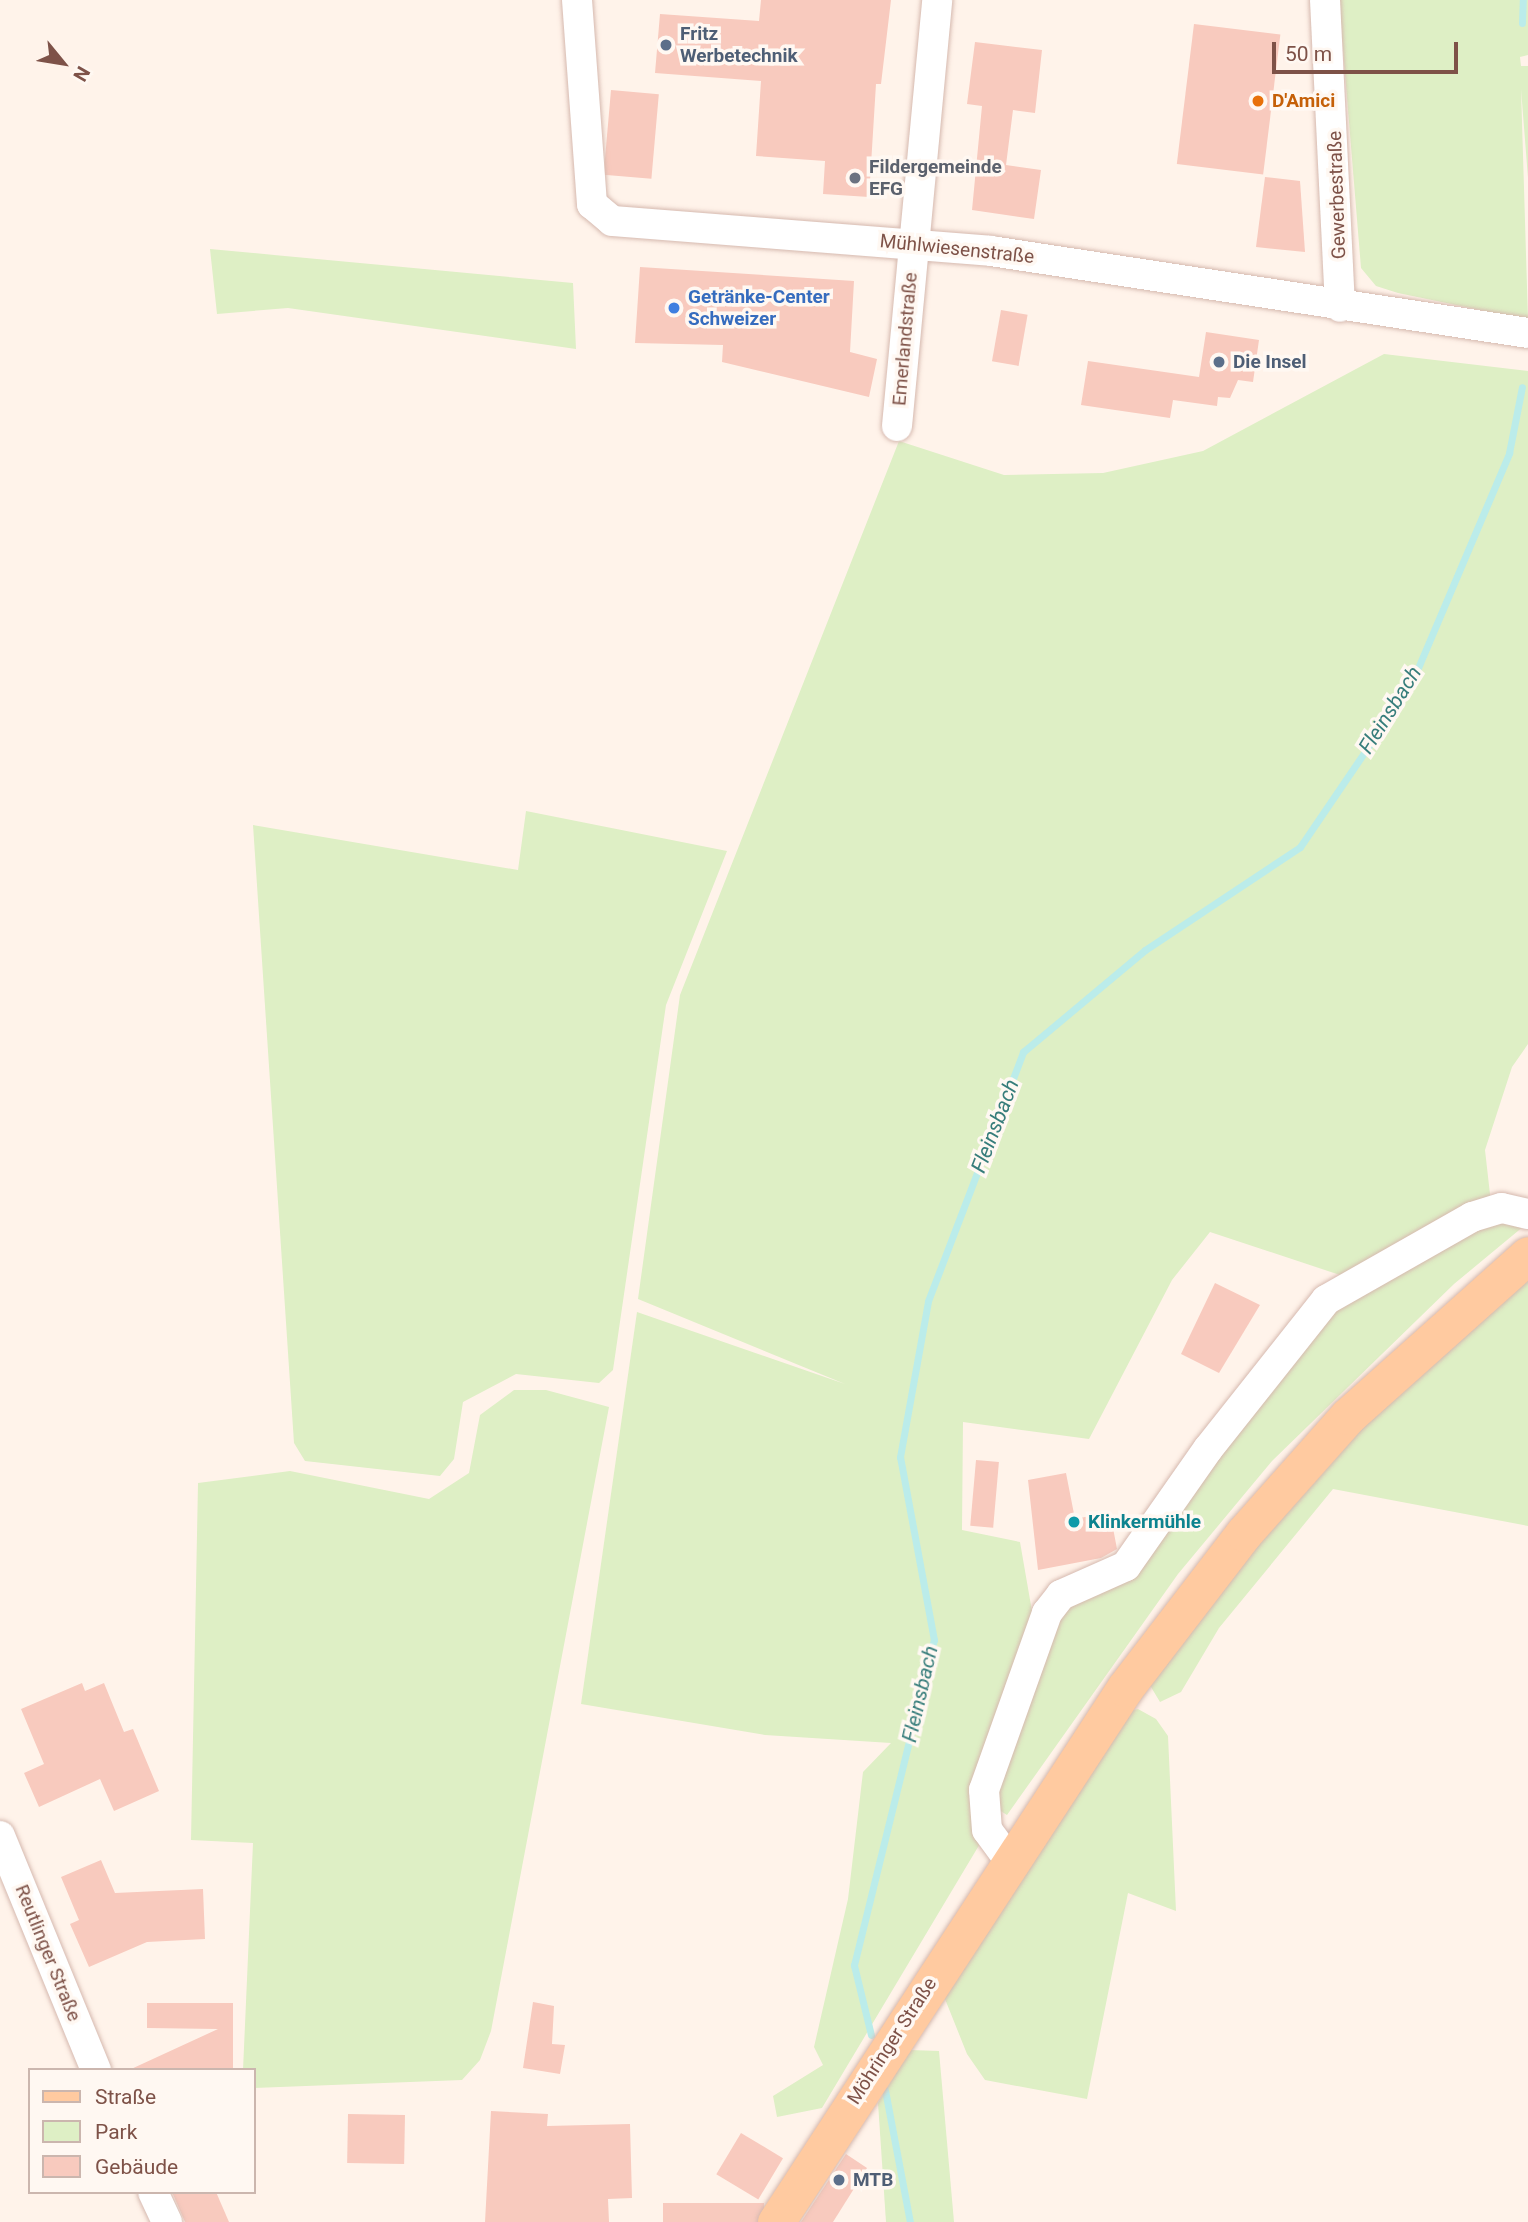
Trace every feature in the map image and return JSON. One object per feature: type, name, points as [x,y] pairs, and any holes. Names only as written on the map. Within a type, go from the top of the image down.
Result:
[{"type":"main road","name":"Möhringer Straße","points":[[776,2222],[1009,1860],[1125,1688],[1244,1532],[1348,1416],[1528,1255]]},
{"type":"street","name":"Mühlwiesenstraße","points":[[577,0],[592,204],[599,214],[627,226],[914,242],[1528,333]]},
{"type":"street","name":"Emerlandstraße","points":[[897,426],[937,0]]},
{"type":"street","name":"Gewerbestraße","points":[[1325,0],[1339,307]]},
{"type":"street","points":[[1009,1860],[987,1830],[984,1790],[1047,1613],[1061,1595],[1126,1566],[1208,1449],[1326,1300],[1472,1217],[1502,1208],[1528,1214]]},
{"type":"street","name":"Reutlinger Straße","points":[[0,1836],[95,2068]]},
{"type":"street","points":[[154,2194],[167,2222]]},
{"type":"green space","points":[[1339,0],[1528,0],[1528,55],[1520,57],[1521,66],[1528,66],[1528,178],[1521,89],[1528,320],[1398,293],[1376,286],[1361,268]]},
{"type":"green space","points":[[210,249],[573,283],[576,349],[288,308],[217,314]]},
{"type":"green space","points":[[1384,354],[1528,371],[1528,1044],[1512,1067],[1485,1150],[1491,1203],[1343,1276],[1210,1232],[1172,1280],[1089,1439],[963,1422],[962,1530],[1020,1542],[1033,1617],[981,1842],[822,2108],[777,2117],[773,2096],[823,2065],[814,2047],[848,1899],[863,1772],[891,1743],[765,1735],[581,1704],[637,1312],[845,1384],[638,1299],[680,995],[899,441],[1004,475],[1103,473],[1203,451]]},
{"type":"green space","points":[[526,811],[727,851],[666,1005],[613,1370],[599,1383],[516,1374],[463,1402],[454,1459],[440,1476],[305,1461],[294,1443],[253,825],[518,870]]},
{"type":"green space","points":[[1505,1215],[1524,1226],[1454,1284],[1272,1461],[1178,1574],[1007,1815],[999,1810],[997,1797],[1050,1628],[1065,1607],[1125,1576],[1332,1307]]},
{"type":"green space","points":[[1528,1273],[1528,1526],[1333,1489],[1219,1628],[1181,1692],[1160,1702],[1148,1682],[1307,1484],[1444,1344]]},
{"type":"green space","points":[[514,1390],[546,1390],[609,1407],[491,2031],[480,2060],[462,2080],[256,2088],[256,2068],[243,2068],[253,1843],[191,1840],[198,1483],[290,1471],[429,1499],[469,1473],[480,1415]]},
{"type":"green space","points":[[1138,1709],[1156,1719],[1168,1736],[1176,1911],[1128,1893],[1087,2099],[985,2080],[967,2054],[943,1994],[1126,1712]]},
{"type":"green space","points":[[910,2050],[939,2051],[954,2222],[886,2222],[878,2103]]},
{"type":"building","points":[[761,0],[891,0],[881,84],[876,84],[869,197],[823,194],[825,161],[756,156],[761,81],[655,73],[660,14],[759,21]]},
{"type":"building","points":[[1194,24],[1280,35],[1263,175],[1177,164]]},
{"type":"building","points":[[975,42],[1042,50],[1035,113],[1013,110],[1006,165],[1041,170],[1034,219],[972,210],[982,106],[967,104]]},
{"type":"building","points":[[611,90],[659,94],[651,179],[604,175]]},
{"type":"building","points":[[1265,177],[1300,181],[1305,252],[1256,247]]},
{"type":"building","points":[[640,267],[854,281],[850,352],[877,359],[869,397],[722,362],[723,345],[635,343]]},
{"type":"building","points":[[1001,310],[1028,315],[1019,366],[992,361]]},
{"type":"building","points":[[1206,332],[1259,340],[1253,382],[1238,380],[1230,398],[1218,397],[1217,406],[1173,400],[1170,418],[1081,405],[1088,361],[1199,377]]},
{"type":"building","points":[[1215,1283],[1260,1305],[1219,1373],[1181,1354]]},
{"type":"building","points":[[976,1460],[999,1462],[993,1528],[970,1526]]},
{"type":"building","name":"Klinkermühle","points":[[1066,1473],[1075,1519],[1110,1512],[1117,1549],[1101,1558],[1038,1570],[1028,1480]]},
{"type":"building","points":[[82,1683],[85,1691],[104,1683],[124,1732],[133,1729],[159,1791],[114,1811],[100,1779],[39,1807],[24,1773],[44,1764],[21,1709]]},
{"type":"building","points":[[101,1860],[115,1893],[203,1889],[205,1939],[147,1942],[89,1967],[70,1924],[79,1920],[61,1877]]},
{"type":"building","points":[[533,2002],[554,2006],[552,2044],[565,2045],[560,2074],[523,2068]]},
{"type":"building","points":[[147,2003],[233,2003],[233,2068],[133,2068],[218,2029],[147,2028]]},
{"type":"building","points":[[491,2111],[548,2114],[547,2126],[630,2124],[632,2198],[608,2199],[609,2222],[485,2222]]},
{"type":"building","points":[[348,2114],[405,2115],[404,2164],[347,2163]]},
{"type":"building","points":[[741,2133],[783,2158],[758,2199],[716,2174]]},
{"type":"building","points":[[846,2154],[867,2168],[833,2222],[801,2222]]},
{"type":"building","points":[[173,2194],[217,2194],[229,2222],[185,2222]]},
{"type":"building","points":[[663,2203],[764,2203],[764,2222],[663,2222]]},
{"type":"waterway","name":"Fleinsbach","points":[[1522,23],[1523,0]]},
{"type":"waterway","name":"Fleinsbach","points":[[871,2035],[854,1965],[934,1640],[900,1457],[928,1301],[1023,1052],[1145,950],[1300,847],[1412,682],[1509,453],[1522,387]]},
{"type":"waterway","name":"Fleinsbach","points":[[885,2090],[910,2222]]},
{"type":"place","name":"Fritz Werbetechnik","points":[[666,45]]},
{"type":"place","name":"D'Amici","points":[[1258,101]]},
{"type":"place","name":"Fildergemeinde EFG","points":[[855,178]]},
{"type":"place","name":"Getränke-Center Schweizer","points":[[674,308]]},
{"type":"place","name":"Die Insel","points":[[1219,362]]},
{"type":"place","name":"Klinkermühle","points":[[1074,1522]]},
{"type":"place","name":"MTB","points":[[839,2180]]}]
